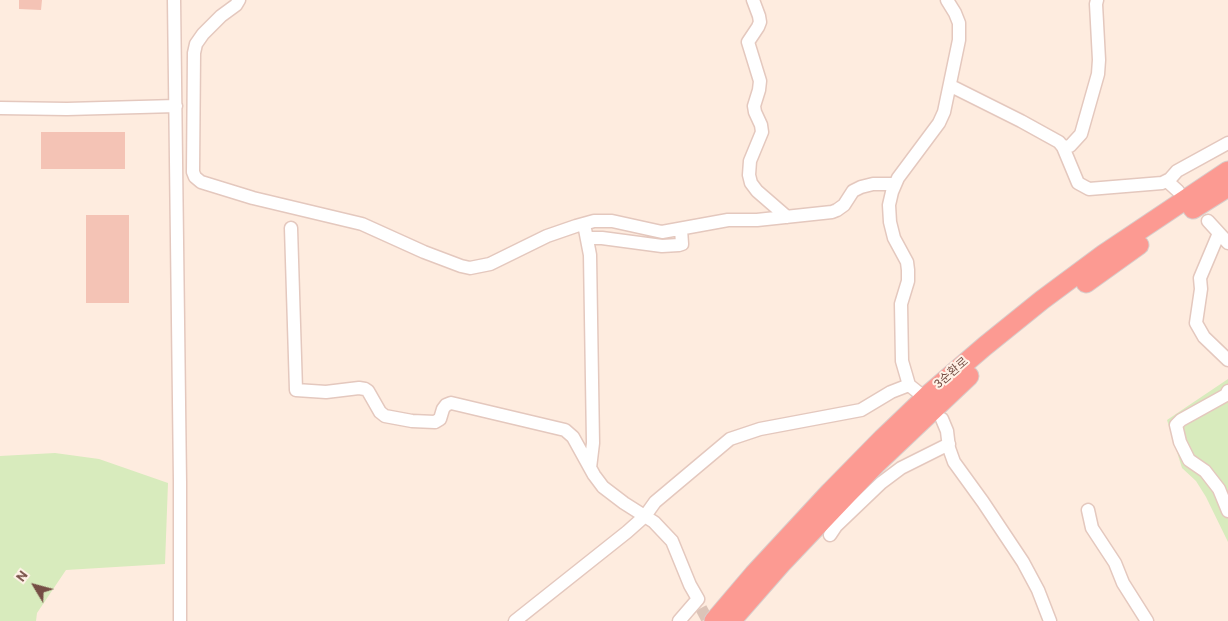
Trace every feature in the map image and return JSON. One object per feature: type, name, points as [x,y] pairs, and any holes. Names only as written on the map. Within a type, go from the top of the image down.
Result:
[{"type":"highway","name":"3순환로","points":[[714,621],[754,574],[837,485],[929,394],[1042,300],[1104,254],[1228,171]]},
{"type":"highway","name":"3순환로","points":[[731,621],[781,564],[870,470],[967,378],[1019,334],[1081,287],[1153,235],[1228,186]]},
{"type":"street","points":[[174,0],[180,621]]},
{"type":"street","points":[[239,0],[236,5],[220,16],[196,44],[194,53],[193,172],[195,177],[201,182],[254,198],[362,224],[424,252],[470,268],[490,264],[547,236],[594,221],[612,221],[662,232],[728,220],[786,217],[837,210],[844,206],[853,191],[861,187],[873,184],[895,184]]},
{"type":"street","points":[[753,0],[760,22],[748,42],[760,81],[754,106],[762,132],[750,161],[749,175],[751,183],[757,192],[786,217]]},
{"type":"street","points":[[515,621],[620,537],[644,516],[655,502],[730,439],[740,434],[768,427],[861,410],[891,392],[914,389],[902,361],[901,304],[908,281],[907,262],[894,238],[890,222],[890,206],[892,192],[898,178],[939,123],[944,112],[951,86],[959,40],[959,23],[947,0]]},
{"type":"street","points":[[1064,147],[1070,146],[1081,134],[1098,74],[1097,0]]},
{"type":"street","points":[[951,86],[1028,125],[1064,147],[1074,177],[1078,183],[1089,189],[1162,183],[1167,181],[1177,171],[1228,143]]},
{"type":"street","points":[[0,108],[68,109],[176,106]]},
{"type":"street","points":[[1167,181],[1178,191]]},
{"type":"street","points":[[1208,221],[1224,238],[1200,278],[1196,323],[1204,337],[1228,360]]},
{"type":"street","points":[[584,224],[590,255],[593,433],[590,468]]},
{"type":"street","points":[[291,228],[296,390],[326,392],[365,389],[380,412],[385,416],[412,421],[435,422],[440,419],[446,405],[451,403],[555,426],[565,430],[573,437],[594,475],[610,494],[654,522],[672,541],[700,603],[679,621]]},
{"type":"street","points":[[587,238],[602,238],[662,246],[679,245],[682,244],[681,229]]},
{"type":"street","points":[[1228,391],[1226,396],[1181,420],[1176,425],[1180,442],[1189,460],[1205,471],[1219,489],[1228,511]]},
{"type":"street","points":[[942,418],[954,462],[1023,562],[1038,590],[1050,621]]},
{"type":"street","points":[[830,535],[836,526],[881,483],[901,468],[949,444]]},
{"type":"street","points":[[1088,510],[1092,528],[1115,563],[1123,583],[1146,621]]},
{"type":"green space","points":[[1228,379],[1228,542],[1206,497],[1196,481],[1182,468],[1167,420]]},
{"type":"green space","points":[[55,453],[99,459],[168,483],[165,564],[66,570],[37,613],[36,621],[0,621],[0,456]]},
{"type":"building","points":[[19,0],[42,0],[41,10],[19,9]]},
{"type":"building","points":[[41,132],[125,132],[125,169],[41,169]]},
{"type":"building","points":[[86,215],[129,215],[129,303],[86,303]]},
{"type":"tunnel","points":[[701,608],[708,621]]}]
